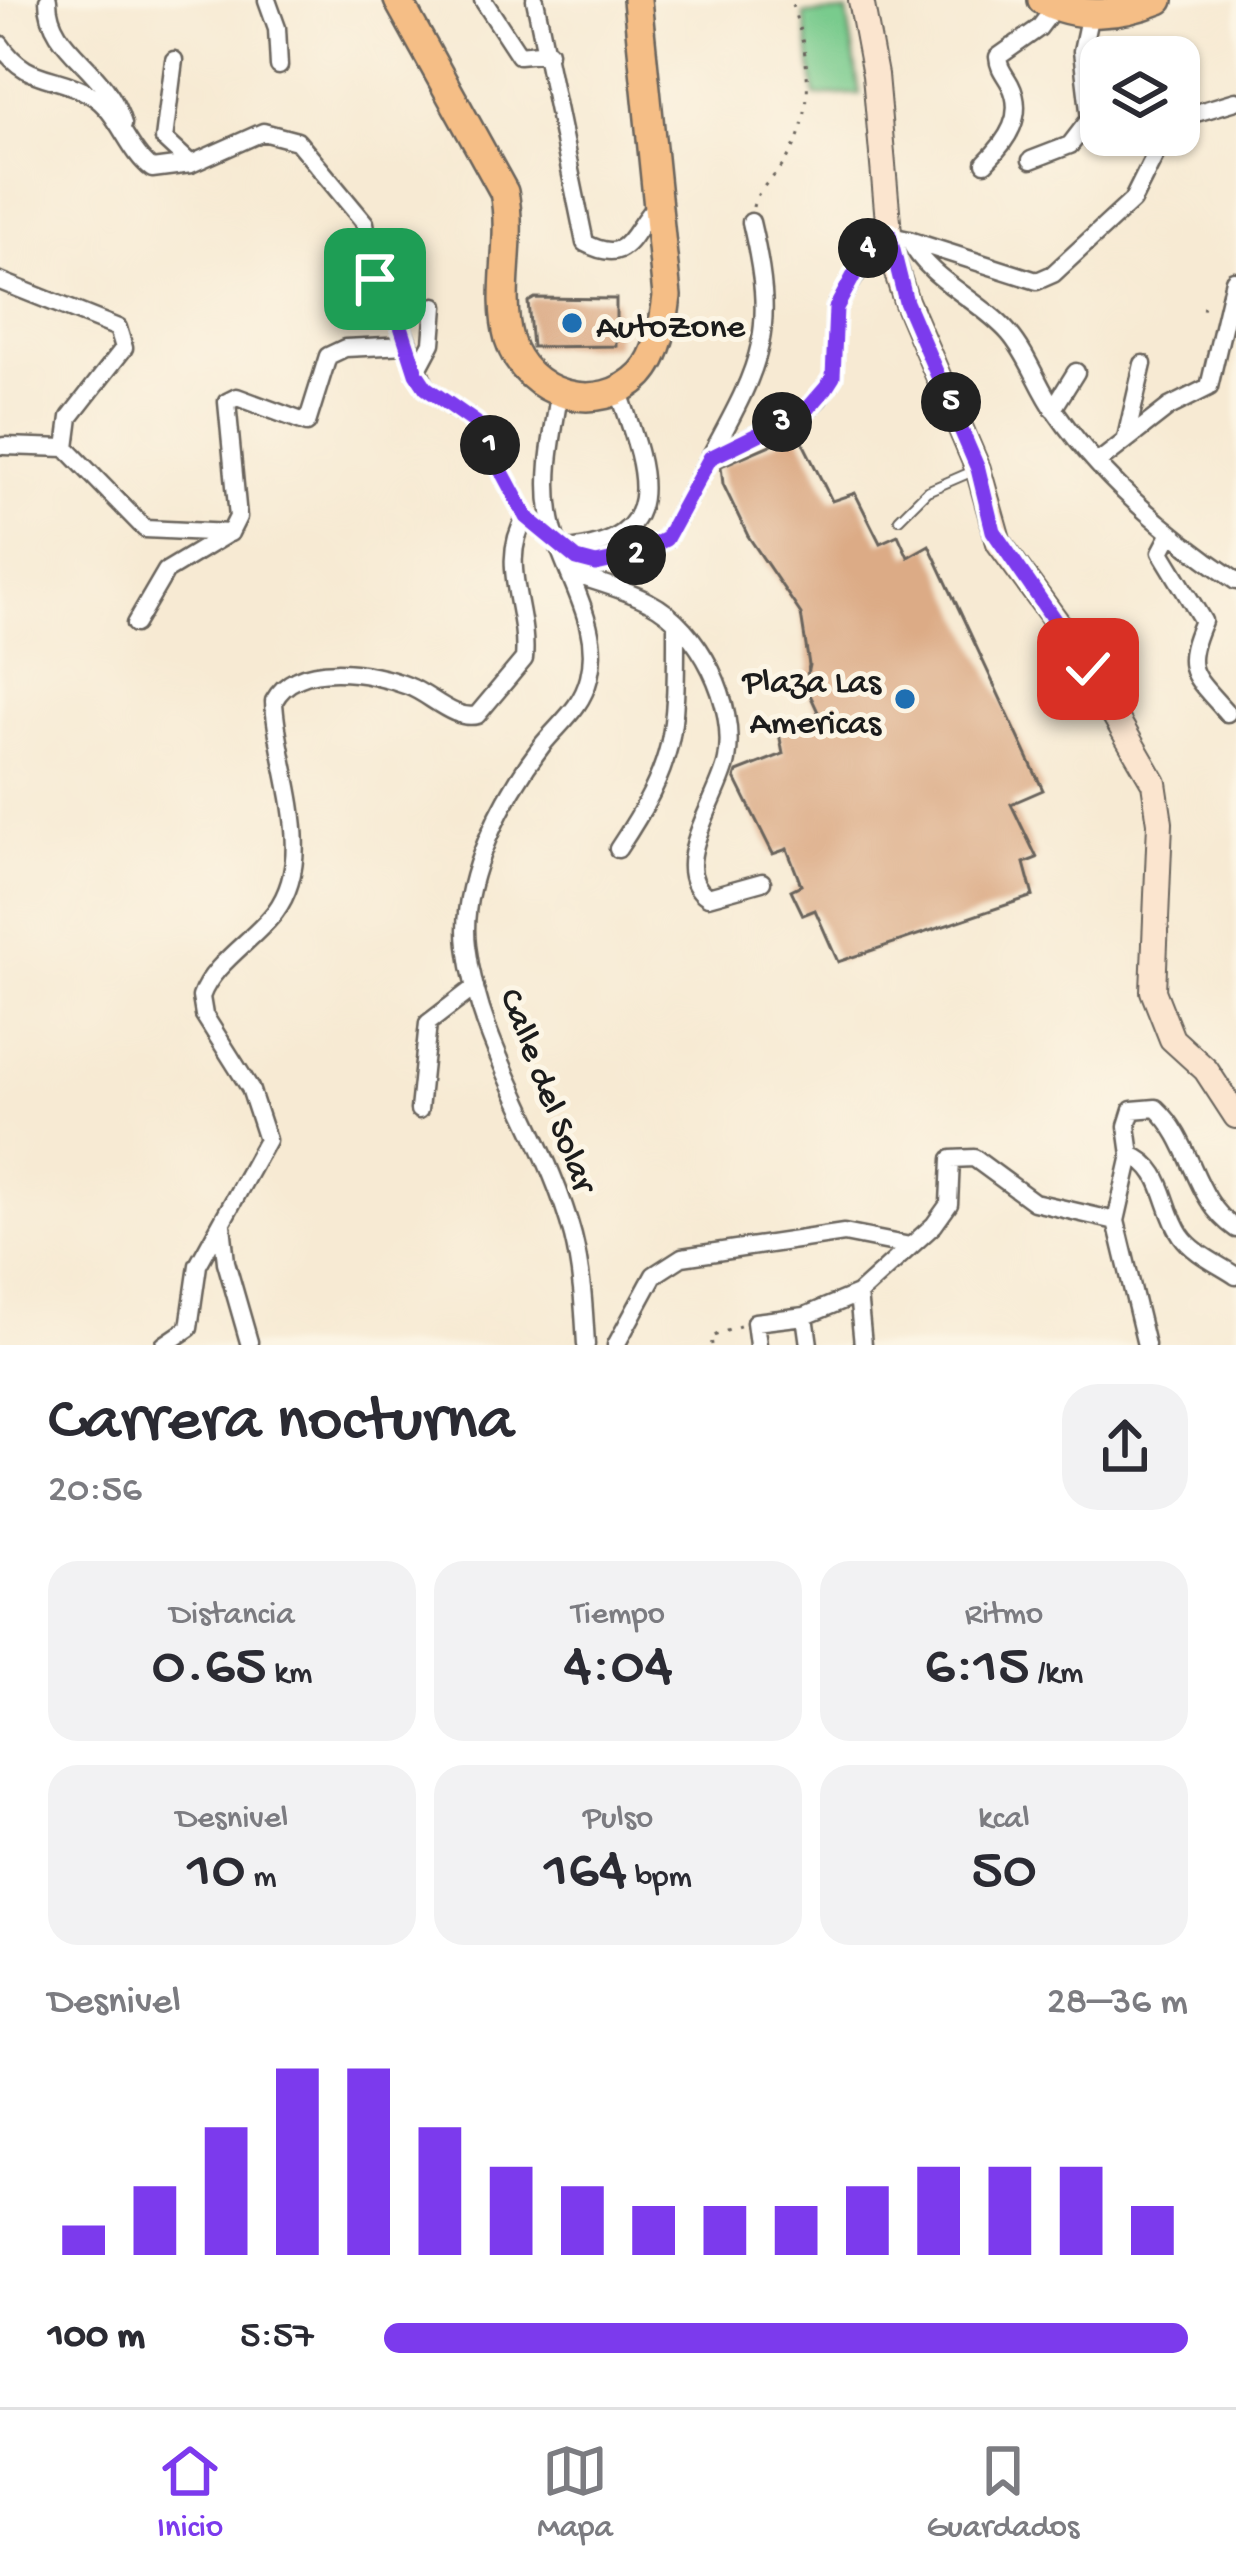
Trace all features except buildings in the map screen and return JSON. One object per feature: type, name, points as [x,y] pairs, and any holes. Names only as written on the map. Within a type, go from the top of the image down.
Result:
[{"type":"main road","points":[[398,0],[503,192],[509,217],[508,337],[537,384],[560,395],[619,392],[645,371],[663,329],[668,296],[637,0]]},
{"type":"main road","points":[[862,0],[906,302],[978,469],[999,543],[1073,644],[1154,783],[1160,823],[1153,991],[1172,1039],[1219,1085],[1236,1117]]},
{"type":"main road","points":[[1049,3],[1090,13],[1124,11],[1159,0]]},
{"type":"street","points":[[48,0],[51,26],[60,40],[112,92],[124,136]]},
{"type":"street","points":[[267,0],[277,28],[279,66]]},
{"type":"street","points":[[483,0],[520,55],[549,52]]},
{"type":"street","points":[[536,0],[585,243],[605,253],[622,250],[660,202]]},
{"type":"street","points":[[985,163],[1002,146],[1017,117],[1012,87],[998,57],[1039,28],[1049,3]]},
{"type":"street","points":[[1031,160],[1070,146],[1090,119],[1093,105],[1082,51],[1090,13]]},
{"type":"street","points":[[0,44],[12,62],[33,75],[90,94],[152,170],[191,164],[263,131],[297,141],[365,223],[370,264],[426,388],[476,423],[526,517],[562,546],[596,564],[659,545],[710,458],[754,368],[766,324],[767,292],[751,222]]},
{"type":"street","points":[[174,60],[164,139],[191,164]]},
{"type":"street","points":[[1200,112],[1236,101]]},
{"type":"street","points":[[710,458],[806,411],[819,398],[833,377],[836,308],[872,242],[899,237],[1037,281],[1053,274],[1132,201],[1154,156]]},
{"type":"street","points":[[899,237],[1012,337],[1053,409],[1097,463],[1171,533],[1236,581]]},
{"type":"street","points":[[1097,463],[1126,438],[1209,387],[1234,280]]},
{"type":"street","points":[[0,281],[118,328],[123,335],[124,348],[70,417],[66,448]]},
{"type":"street","points":[[416,373],[432,344],[435,306]]},
{"type":"street","points":[[135,624],[166,571],[230,533],[238,517],[227,402],[237,397],[307,423],[328,356],[345,348],[406,345]]},
{"type":"street","points":[[1126,438],[1143,364]]},
{"type":"street","points":[[1053,409],[1076,372]]},
{"type":"street","points":[[562,546],[596,548],[628,529],[645,499],[645,472],[619,392]]},
{"type":"street","name":"Calle del Solar","points":[[560,395],[546,476],[590,633],[591,674],[584,697],[542,746],[483,856],[470,899],[466,941],[475,987],[572,1233],[586,1345]]},
{"type":"street","points":[[4,446],[66,448],[146,529],[230,533]]},
{"type":"street","points":[[164,1345],[189,1328],[198,1265],[267,1140],[262,1114],[205,1015],[201,997],[273,916],[290,882],[293,800],[276,746],[274,701],[279,692],[305,678],[338,671],[410,686],[464,717],[477,715],[524,658],[512,579],[514,538],[526,517]]},
{"type":"street","points":[[1171,533],[1161,552],[1203,621],[1188,652],[1190,667],[1227,713]]},
{"type":"street","points":[[570,573],[651,602],[705,661],[727,720],[727,760],[693,855],[692,874],[698,890],[708,897],[762,882]]},
{"type":"street","points":[[617,848],[655,794],[670,755],[676,625]]},
{"type":"street","points":[[419,1110],[428,1023],[475,987]]},
{"type":"street","points":[[1146,1345],[1116,1221],[1132,1155],[1127,1126],[1132,1110],[1156,1108],[1184,1145],[1204,1198],[1236,1229]]},
{"type":"street","points":[[1132,1155],[1152,1166],[1171,1217],[1190,1246],[1236,1276]]},
{"type":"street","points":[[758,1345],[755,1322],[805,1316],[857,1294],[910,1246],[950,1204],[951,1159],[974,1158],[1034,1202],[1116,1221]]},
{"type":"street","points":[[222,1218],[226,1262],[249,1342]]},
{"type":"street","points":[[616,1345],[654,1275],[682,1257],[844,1233],[910,1246]]},
{"type":"street","points":[[857,1294],[863,1345]]},
{"type":"street","points":[[805,1316],[809,1345]]},
{"type":"lane","points":[[899,519],[927,491],[978,469]]},
{"type":"path","points":[[751,222],[756,195],[782,167],[806,116],[808,68],[790,0]]},
{"type":"path","points":[[712,1345],[711,1337],[718,1332],[755,1322]]},
{"type":"green space","points":[[847,12],[860,94],[815,96],[804,14]]},
{"type":"place","name":"AutoZone","points":[[572,323]]},
{"type":"place","name":"Plaza Las Americas","points":[[905,699]]},
{"type":"route","points":[[375,279],[399,320],[416,373],[426,388],[476,423],[526,517],[577,559],[596,564],[659,545],[674,528],[710,458],[806,411],[819,398],[833,377],[836,308],[872,242],[880,234],[889,234],[906,302],[978,469],[993,531],[1012,565],[1059,623],[1088,669]]}]
